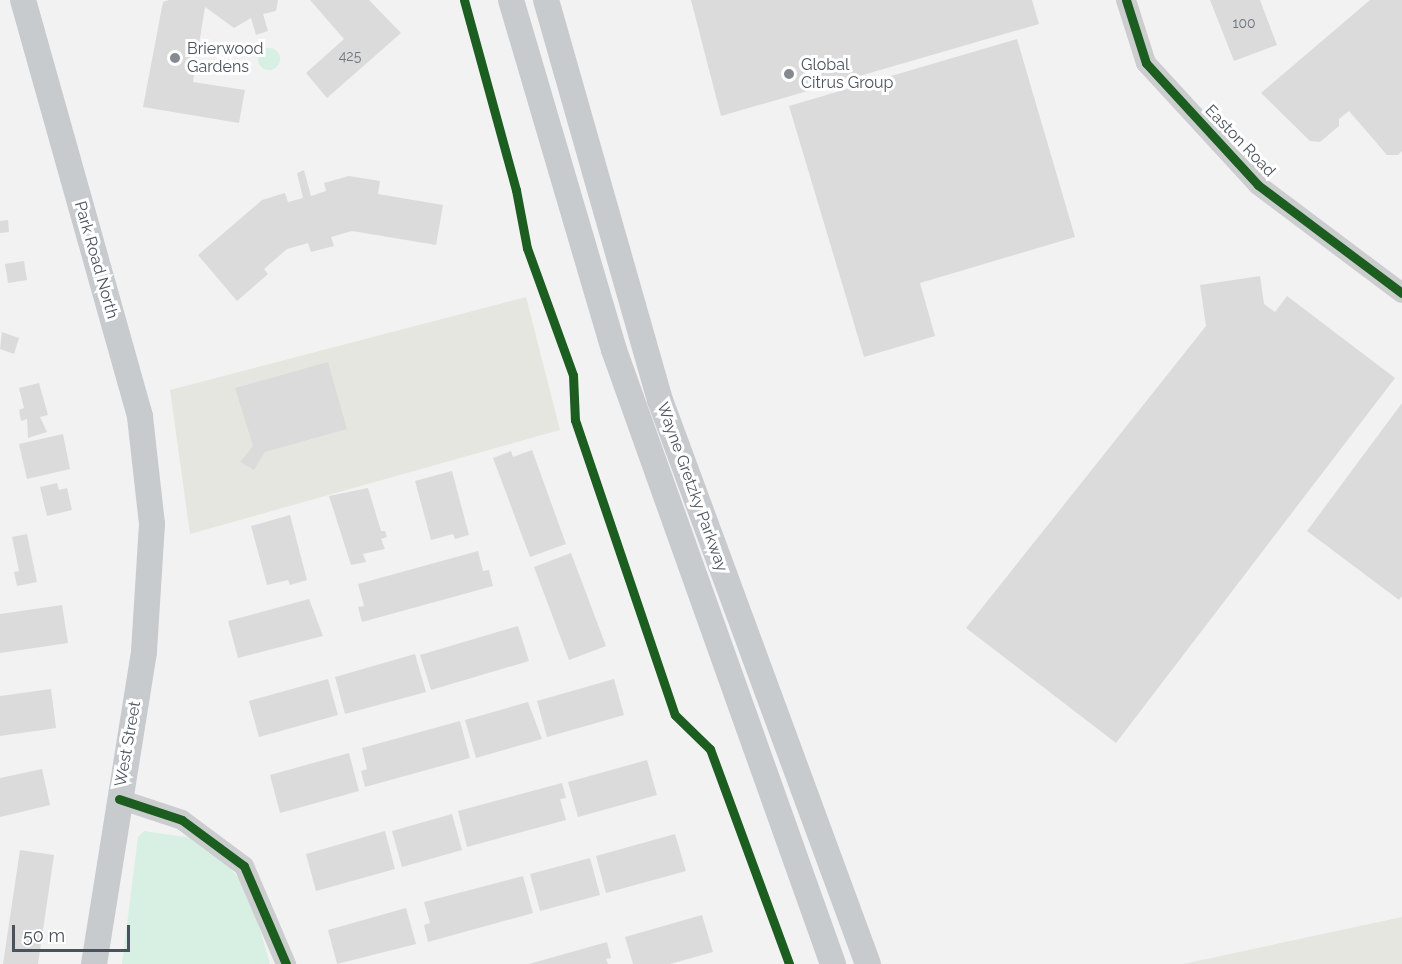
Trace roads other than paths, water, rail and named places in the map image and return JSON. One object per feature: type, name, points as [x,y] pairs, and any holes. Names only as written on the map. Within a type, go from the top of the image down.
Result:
[{"type":"main road","name":"Park Road North","points":[[23,0],[140,417],[152,524]]},
{"type":"main road","name":"Wayne Gretzky Parkway","points":[[511,0],[614,350],[833,964]]},
{"type":"main road","name":"Wayne Gretzky Parkway","points":[[546,0],[660,400],[868,964]]},
{"type":"main road","name":"West Street","points":[[94,964],[144,652],[152,524]]},
{"type":"street","name":"Easton Road","points":[[1126,0],[1146,63],[1258,185],[1402,293]]},
{"type":"street","points":[[119,799],[182,820],[244,866],[286,964]]},
{"type":"place","name":"Brierwood Gardens","points":[[175,58]]},
{"type":"place","name":"Global Citrus Group","points":[[789,74]]}]
